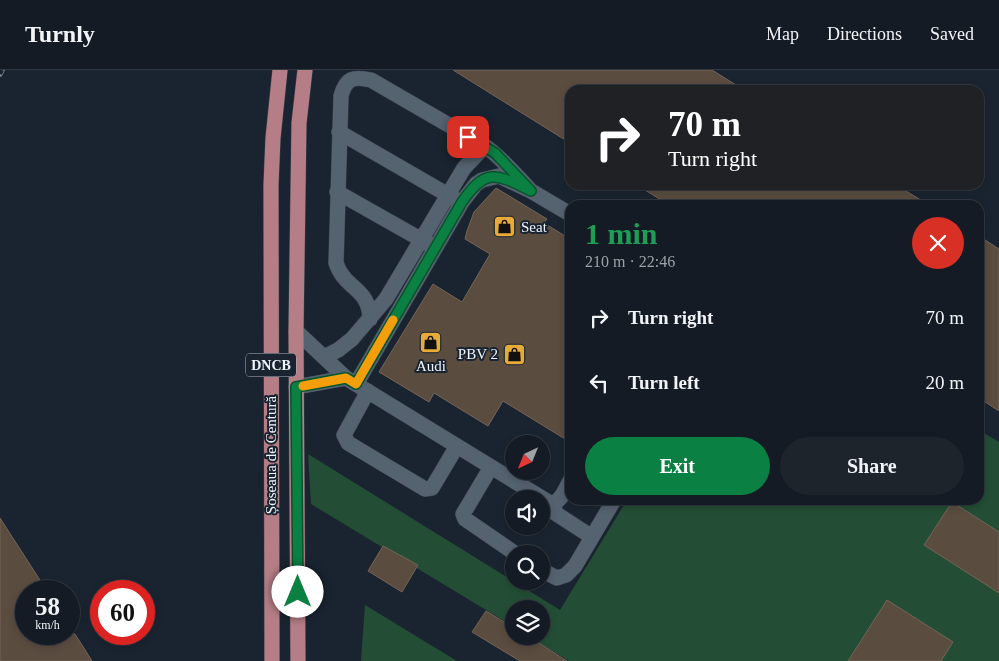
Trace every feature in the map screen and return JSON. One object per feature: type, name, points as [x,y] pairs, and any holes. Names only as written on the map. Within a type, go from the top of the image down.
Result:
[{"type":"main road","name":"Șoseaua de Centură","points":[[272,661],[271,185],[273,138],[280,70]]},
{"type":"main road","name":"Șoseaua de Centură","points":[[298,661],[296,331],[299,123],[304,70]]},
{"type":"lane","points":[[370,319],[370,309],[366,298],[339,273],[336,262],[341,96],[344,86],[351,80],[359,77],[371,80],[485,146],[510,167],[531,191]]},
{"type":"lane","points":[[340,132],[462,202]]},
{"type":"lane","points":[[324,357],[338,350],[352,339],[386,299],[464,168],[485,146]]},
{"type":"lane","points":[[457,446],[429,490],[356,447],[348,442],[344,434],[357,384],[462,202],[476,184],[498,176],[531,191],[565,211]]},
{"type":"lane","points":[[337,192],[436,248]]},
{"type":"lane","points":[[296,331],[357,384],[550,503],[558,501],[565,489]]},
{"type":"lane","points":[[296,387],[357,384]]},
{"type":"lane","points":[[490,466],[464,514],[465,520],[505,547]]},
{"type":"lane","points":[[554,503],[555,513],[559,517],[592,537]]},
{"type":"lane","points":[[550,574],[557,578],[566,575],[574,566],[611,505]]},
{"type":"green space","points":[[984,433],[999,442],[999,661],[569,661],[543,645],[550,645],[550,604],[560,610],[624,505],[984,505]]},
{"type":"green space","points":[[308,454],[505,576],[505,590],[528,590],[544,600],[505,600],[505,622],[311,504]]},
{"type":"green space","points":[[365,605],[457,661],[361,661]]},
{"type":"building","points":[[453,70],[712,70],[736,85],[565,85],[565,140]]},
{"type":"building","name":"PBV 2","points":[[496,188],[547,219],[544,223],[565,236],[565,439],[503,401],[488,426],[434,393],[429,402],[379,372],[433,284],[462,302],[490,254],[465,239],[474,212]]},
{"type":"building","points":[[645,190],[904,190],[921,200],[661,200]]},
{"type":"building","points":[[984,239],[999,249],[999,411],[984,401]]},
{"type":"building","points":[[950,505],[957,505],[999,532],[999,593],[924,545]]},
{"type":"building","points":[[0,518],[40,580],[15,580],[15,645],[80,645],[80,642],[92,661],[0,661]]},
{"type":"building","points":[[383,546],[418,565],[402,592],[368,571]]},
{"type":"building","points":[[887,600],[953,642],[941,661],[848,661]]},
{"type":"building","points":[[486,611],[505,623],[505,645],[542,645],[567,661],[520,661],[472,632]]},
{"type":"railway","points":[[0,74],[2,70]]},
{"type":"slow traffic","points":[[303,386],[346,378],[356,384],[393,320]]},
{"type":"place","name":"Seat","points":[[505,227]]},
{"type":"place","name":"Audi","points":[[431,343]]},
{"type":"place","name":"PBV 2","points":[[514,354]]},
{"type":"route","points":[[298,592],[296,387],[346,378],[356,384],[462,202],[476,184],[482,180],[498,176],[531,191],[495,153],[468,137]]}]
